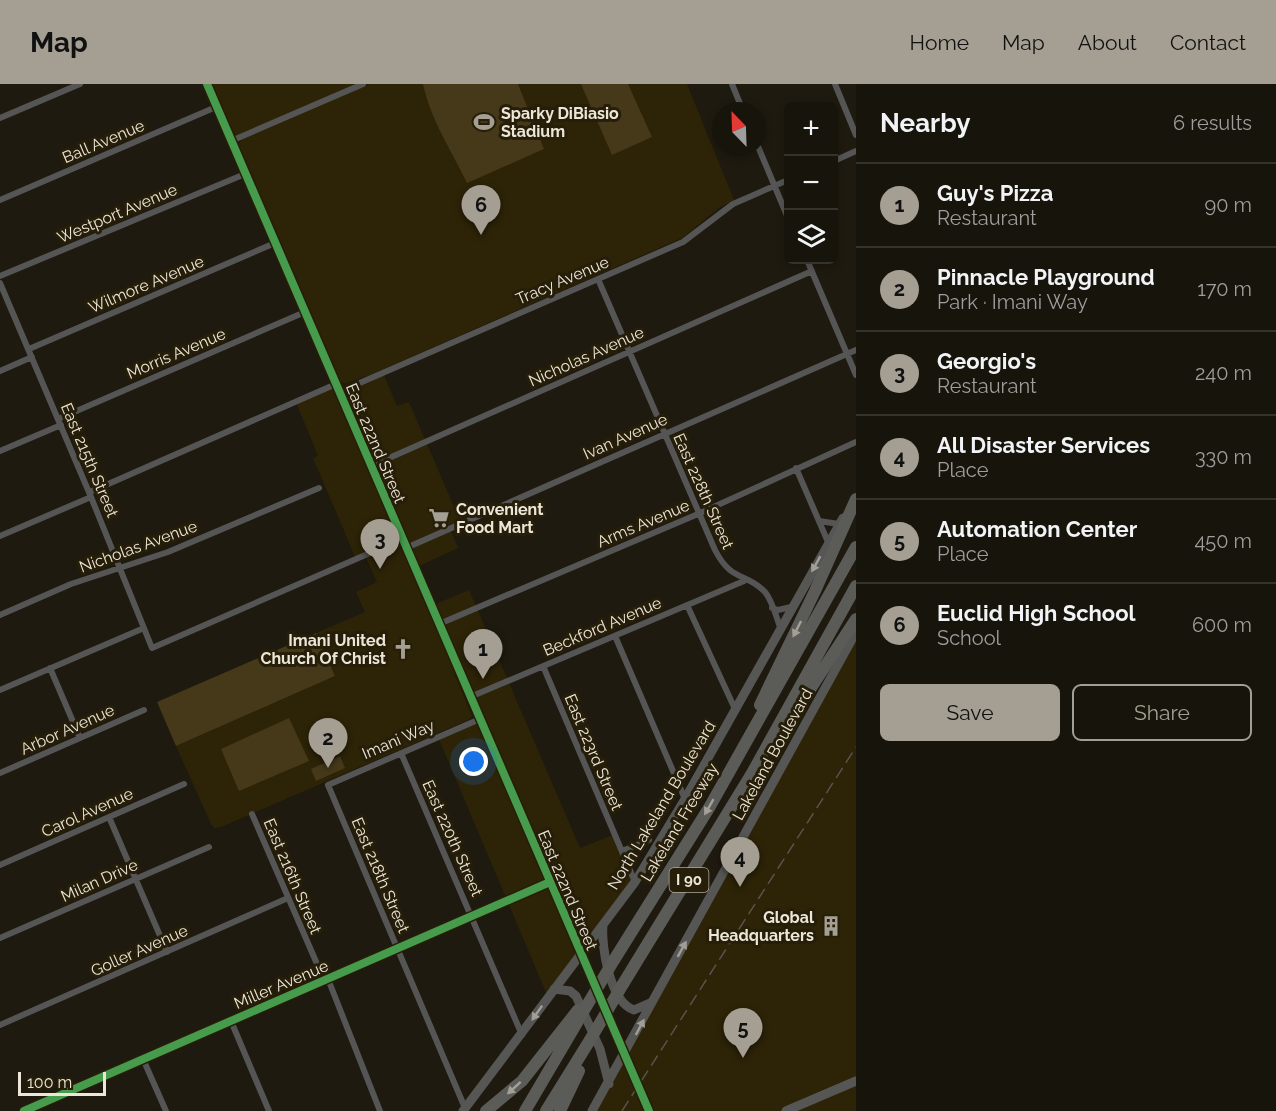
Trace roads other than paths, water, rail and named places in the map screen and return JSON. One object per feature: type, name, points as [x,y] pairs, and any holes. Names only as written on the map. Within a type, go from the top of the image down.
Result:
[{"type":"highway","points":[[738,756],[856,497]]},
{"type":"highway","name":"Lakeland Freeway","points":[[579,1014],[709,808],[856,547]]},
{"type":"highway","name":"I 90","points":[[546,1111],[751,775],[856,586]]},
{"type":"highway","points":[[751,775],[856,619]]},
{"type":"highway","points":[[486,1111],[522,1081],[579,1014]]},
{"type":"highway","points":[[525,1111],[579,1014]]},
{"type":"highway","points":[[560,1111],[583,1063],[590,1040]]},
{"type":"street","points":[[0,118],[80,84]]},
{"type":"street","name":"East 222nd Street","points":[[207,84],[648,1111]]},
{"type":"street","points":[[231,141],[363,84]]},
{"type":"street","points":[[732,84],[739,102]]},
{"type":"street","points":[[835,84],[856,135]]},
{"type":"street","name":"Ball Avenue","points":[[0,200],[216,107]]},
{"type":"street","points":[[838,158],[856,151]]},
{"type":"street","points":[[762,156],[785,210]]},
{"type":"street","name":"Westport Avenue","points":[[0,276],[245,174]]},
{"type":"street","name":"Tracy Avenue","points":[[0,536],[90,494],[683,242],[733,204],[784,182]]},
{"type":"street","name":"Wilmore Avenue","points":[[29,349],[275,243]]},
{"type":"street","points":[[809,264],[856,375]]},
{"type":"street","name":"Nicholas Avenue","points":[[371,466],[812,271]]},
{"type":"street","name":"East 228th Street","points":[[598,279],[722,565],[744,581],[756,584],[767,594],[780,627]]},
{"type":"street","name":"East 215th Street","points":[[1,287],[60,422],[152,648]]},
{"type":"street","name":"Morris Avenue","points":[[0,452],[60,422],[305,312]]},
{"type":"street","name":"Ivan Avenue","points":[[152,648],[664,434],[856,350]]},
{"type":"street","points":[[0,371],[32,357]]},
{"type":"street","name":"Arms Avenue","points":[[439,624],[698,514],[856,442]]},
{"type":"street","points":[[796,468],[828,542]]},
{"type":"street","name":"Nicholas Avenue","points":[[0,615],[71,584],[168,552],[319,488]]},
{"type":"street","name":"North Lakeland Boulevard","points":[[464,1110],[635,882],[685,799],[791,607],[856,497]]},
{"type":"street","points":[[819,521],[839,524]]},
{"type":"street","name":"Beckford Avenue","points":[[470,697],[744,581]]},
{"type":"street","points":[[687,605],[735,709]]},
{"type":"street","points":[[772,608],[778,610],[791,607]]},
{"type":"street","points":[[0,690],[144,628]]},
{"type":"street","name":"Lakeland Boulevard","points":[[592,1111],[609,1084],[856,632]]},
{"type":"street","points":[[615,636],[685,799]]},
{"type":"street","name":"East 223rd Street","points":[[543,666],[635,882]]},
{"type":"street","points":[[50,668],[80,738]]},
{"type":"street","name":"Arbor Avenue","points":[[0,773],[144,710]]},
{"type":"street","name":"Imani Way","points":[[328,785],[480,719]]},
{"type":"street","name":"East 220th Street","points":[[401,753],[522,1035]]},
{"type":"street","points":[[676,779],[684,782],[695,780]]},
{"type":"street","name":"Carol Avenue","points":[[0,865],[184,784]]},
{"type":"street","name":"East 218th Street","points":[[328,785],[464,1110]]},
{"type":"street","name":"East 216th Street","points":[[252,814],[326,980],[380,1111]]},
{"type":"street","points":[[109,817],[167,952]]},
{"type":"street","points":[[622,851],[649,840]]},
{"type":"street","name":"Milan Drive","points":[[0,938],[209,847]]},
{"type":"street","name":"Miller Avenue","points":[[24,1111],[550,882]]},
{"type":"street","name":"Goller Avenue","points":[[0,1025],[288,898]]},
{"type":"street","points":[[603,925],[603,956],[624,1003],[630,1009],[638,1009],[654,1000]]},
{"type":"street","points":[[554,989],[570,991],[576,996],[600,1049],[609,1084]]},
{"type":"street","points":[[231,1021],[269,1111]]},
{"type":"street","points":[[143,1059],[166,1111]]},
{"type":"street","points":[[786,1111],[856,1081]]},
{"type":"railway","points":[[622,1111],[856,747]]},
{"type":"place","name":"Sparky DiBiasio Stadium","points":[[484,122]]},
{"type":"place","name":"Euclid High School","points":[[481,235]]},
{"type":"place","name":"Convenient Food Mart","points":[[439,518]]},
{"type":"place","name":"Georgio's","points":[[380,569]]},
{"type":"place","name":"Imani United Church Of Christ","points":[[403,649]]},
{"type":"place","name":"Guy's Pizza","points":[[483,679]]},
{"type":"place","name":"Pinnacle Playground","points":[[328,768]]},
{"type":"place","name":"All Disaster Services","points":[[740,887]]},
{"type":"place","name":"Global Headquarters","points":[[831,926]]},
{"type":"place","name":"Automation Center","points":[[743,1058]]}]
